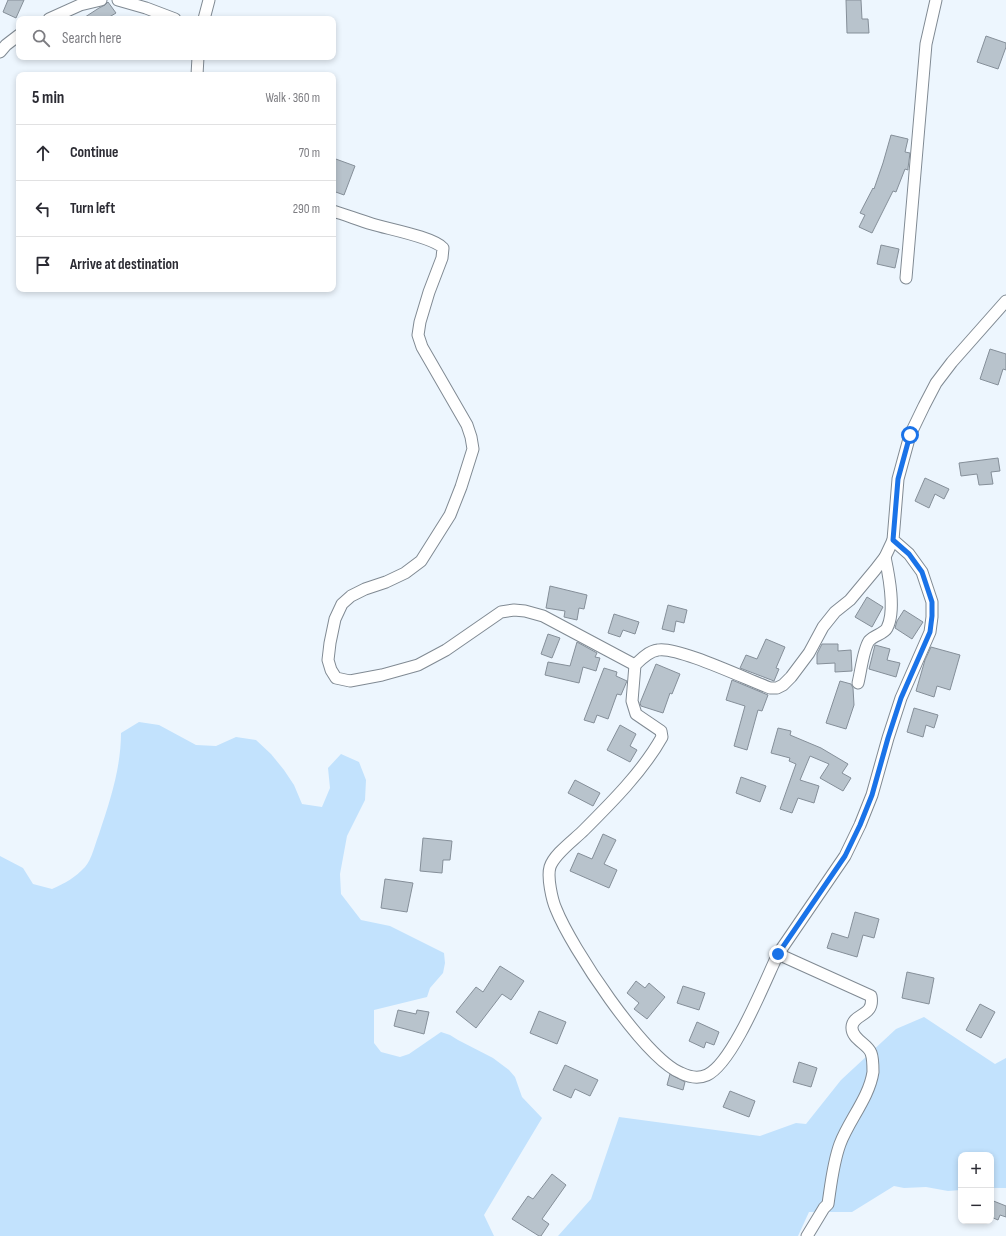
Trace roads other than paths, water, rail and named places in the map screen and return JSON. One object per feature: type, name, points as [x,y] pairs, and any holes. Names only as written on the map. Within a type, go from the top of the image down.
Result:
[{"type":"street","points":[[56,16],[80,6],[101,0]]},
{"type":"street","points":[[118,0],[166,16]]},
{"type":"street","points":[[205,16],[209,0]]},
{"type":"street","points":[[906,278],[926,44],[936,0]]},
{"type":"street","points":[[0,52],[16,37]]},
{"type":"street","points":[[197,72],[198,60]]},
{"type":"street","points":[[336,212],[372,224],[430,240],[443,248],[442,258],[423,308],[418,335],[422,347],[467,425],[473,449],[450,515],[420,561],[405,573],[351,596],[342,604],[335,619],[328,660],[331,670],[336,678],[350,681],[382,675],[418,665],[446,650],[501,612],[514,610],[525,611],[543,616],[635,664]]},
{"type":"street","points":[[635,664],[655,650],[662,649],[689,656],[770,688],[782,686],[791,677],[809,652],[823,627],[836,612],[850,600],[885,557],[893,540],[898,479],[910,435],[936,383],[952,362],[1006,301]]},
{"type":"street","points":[[635,664],[632,701],[636,714],[660,731],[662,737],[648,761],[634,777],[585,829],[554,859],[549,871],[550,884],[555,908],[573,944],[627,1022],[644,1042],[668,1065],[680,1073],[700,1078],[708,1074],[723,1061],[747,1021],[778,954],[845,856],[872,795],[901,698],[930,632],[932,616],[932,602],[922,572],[909,554],[893,540]]},
{"type":"street","points":[[858,683],[865,651],[870,640],[886,630],[889,623],[890,585],[885,557]]},
{"type":"street","points":[[778,954],[871,996],[872,1003],[870,1010],[853,1022],[851,1028],[854,1034],[871,1052],[873,1070],[870,1084],[840,1142],[828,1204],[807,1236]]}]
